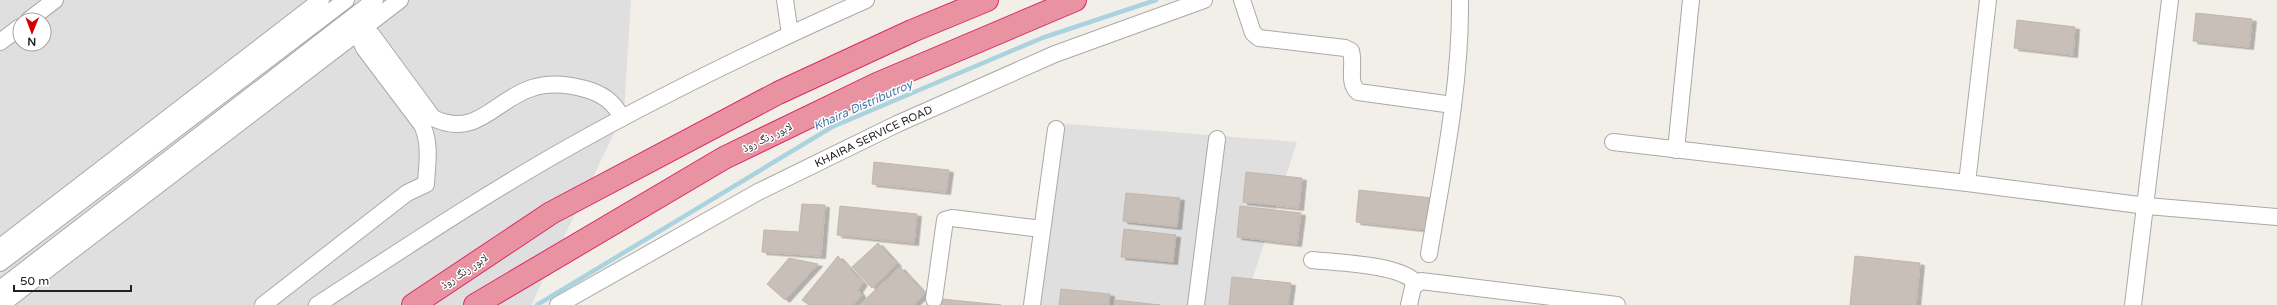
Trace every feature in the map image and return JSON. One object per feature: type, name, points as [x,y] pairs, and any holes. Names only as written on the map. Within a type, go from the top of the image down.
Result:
[{"type":"highway","name":"لاہور رنگ روڈ","points":[[412,305],[550,213],[778,93],[912,31],[987,0]]},
{"type":"highway","name":"لاہور رنگ روڈ","points":[[475,305],[556,255],[724,158],[877,84],[1075,0]]},
{"type":"street","points":[[39,12],[55,0]]},
{"type":"street","points":[[0,247],[321,0]]},
{"type":"street","points":[[1,305],[353,26],[375,0]]},
{"type":"street","points":[[0,289],[353,26],[400,0]]},
{"type":"street","points":[[785,0],[790,34]]},
{"type":"street","points":[[317,305],[461,212],[622,118],[790,34],[866,0]]},
{"type":"street","name":"KHAIRA SERVICE ROAD","points":[[558,305],[758,192],[897,124],[1055,54],[1204,0]]},
{"type":"street","points":[[1242,0],[1253,33],[1259,38],[1345,48],[1351,51],[1353,57],[1352,83],[1358,92],[1453,105]]},
{"type":"street","points":[[1429,254],[1453,105],[1460,29],[1460,0]]},
{"type":"street","points":[[1676,150],[1691,0]]},
{"type":"street","points":[[1967,183],[1988,0]]},
{"type":"street","points":[[2134,305],[2147,206],[2170,0]]},
{"type":"street","points":[[0,264],[338,2],[353,26],[364,48],[422,125],[427,136],[426,184],[407,193],[263,305]]},
{"type":"street","points":[[353,26],[372,35],[433,118],[445,124],[459,126],[473,122],[530,88],[557,83],[592,91],[607,98],[616,106],[622,118]]},
{"type":"street","points":[[0,42],[12,33]]},
{"type":"street","points":[[1032,305],[1056,129]]},
{"type":"street","points":[[1196,305],[1217,139]]},
{"type":"street","points":[[1613,142],[1967,183],[2147,206],[2277,217]]},
{"type":"street","points":[[934,299],[945,220],[952,218],[1042,229]]},
{"type":"street","points":[[1312,260],[1394,270],[1408,276],[1416,283]]},
{"type":"street","points":[[1409,305],[1411,291],[1416,283],[1428,281],[1617,305]]},
{"type":"shaded area","points":[[0,0],[631,0],[624,113],[531,305],[0,305]]},
{"type":"shaded area","points":[[1056,123],[1297,142],[1244,305],[1032,305]]},
{"type":"building","points":[[2196,13],[2252,19],[2249,47],[2193,41]]},
{"type":"building","points":[[2017,20],[2075,27],[2073,55],[2014,48]]},
{"type":"building","points":[[874,162],[949,170],[946,192],[872,184]]},
{"type":"building","points":[[1246,172],[1302,178],[1299,208],[1243,202]]},
{"type":"building","points":[[1359,190],[1432,198],[1428,230],[1356,222]]},
{"type":"building","points":[[1126,193],[1180,198],[1177,227],[1123,221]]},
{"type":"building","points":[[802,204],[825,205],[821,256],[762,252],[764,230],[799,232]]},
{"type":"building","points":[[840,206],[917,214],[914,243],[837,235]]},
{"type":"building","points":[[1240,206],[1301,213],[1297,244],[1237,237]]},
{"type":"building","points":[[1124,229],[1176,235],[1173,262],[1121,257]]},
{"type":"building","points":[[878,243],[897,264],[872,288],[852,267]]},
{"type":"building","points":[[838,256],[863,283],[858,290],[862,296],[852,305],[809,305],[802,300]]},
{"type":"building","points":[[1855,256],[1920,263],[1916,305],[1850,305]]},
{"type":"building","points":[[789,258],[818,264],[785,300],[767,284]]},
{"type":"building","points":[[900,267],[925,294],[913,305],[859,305]]},
{"type":"building","points":[[1232,277],[1291,283],[1288,305],[1229,305]]},
{"type":"building","points":[[1061,289],[1110,294],[1109,305],[1059,305]]},
{"type":"building","points":[[942,299],[1001,305],[942,305]]},
{"type":"building","points":[[1115,300],[1160,305],[1115,305]]},
{"type":"waterway","name":"Khaira Distributroy","points":[[537,305],[832,127],[1042,38],[1156,0]]}]
